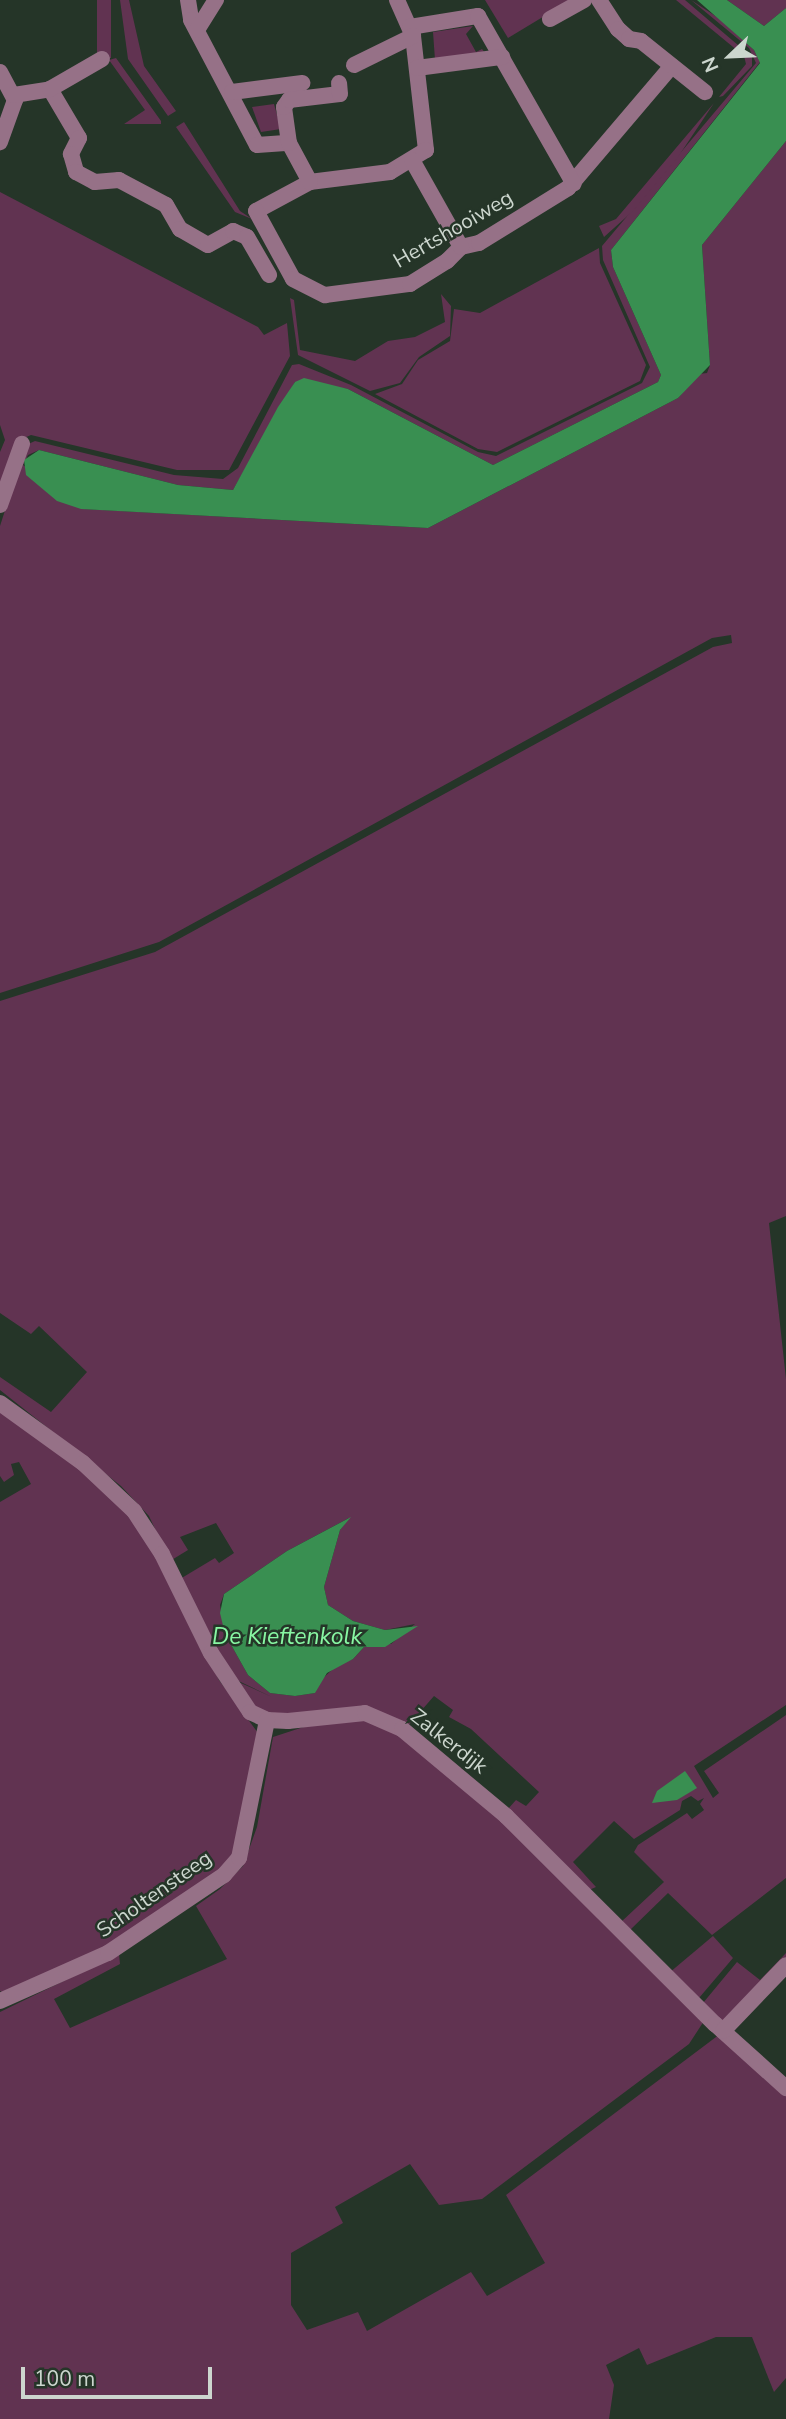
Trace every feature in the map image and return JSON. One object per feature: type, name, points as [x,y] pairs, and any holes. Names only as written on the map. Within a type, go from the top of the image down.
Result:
[{"type":"street","points":[[188,0],[197,30],[232,92],[257,145],[289,143]]},
{"type":"street","points":[[197,30],[216,0]]},
{"type":"street","points":[[340,83],[340,94],[289,100],[284,107],[289,143],[310,182],[390,172],[426,150],[412,31],[397,0]]},
{"type":"street","points":[[550,19],[584,0]]},
{"type":"street","points":[[599,0],[618,29],[705,92]]},
{"type":"street","points":[[354,65],[412,31],[477,8],[574,184]]},
{"type":"street","points":[[417,68],[502,57]]},
{"type":"street","points":[[14,95],[50,89],[102,59]]},
{"type":"street","name":"Hertshooiweg","points":[[310,182],[256,211],[293,279],[325,295],[410,284],[447,261],[460,247],[479,243],[574,184],[672,66]]},
{"type":"street","points":[[0,72],[14,95],[0,142]]},
{"type":"street","points":[[232,92],[302,83]]},
{"type":"street","points":[[50,89],[79,138],[71,155],[76,172],[95,183],[119,180],[166,205],[180,229],[208,245],[233,231],[247,237],[269,275]]},
{"type":"street","points":[[412,160],[460,247]]},
{"type":"street","points":[[0,505],[22,444]]},
{"type":"street","points":[[0,1403],[83,1463],[134,1511],[162,1554],[233,1692],[250,1712],[267,1720]]},
{"type":"street","name":"Zalkerdijk","points":[[267,1720],[365,1713],[402,1729],[506,1816],[723,2031],[786,2088]]},
{"type":"street","name":"Scholtensteeg","points":[[0,2001],[108,1953],[231,1866],[244,1839],[267,1720]]},
{"type":"street","points":[[723,2031],[786,1965]]},
{"type":"shaded area","points":[[97,0],[111,0],[111,58],[97,58]]},
{"type":"shaded area","points":[[120,0],[129,0],[144,66],[176,111],[168,116],[128,59]]},
{"type":"shaded area","points":[[485,0],[571,0],[508,38]]},
{"type":"shaded area","points":[[676,0],[685,0],[752,57],[752,66],[723,96],[719,97],[746,64],[744,56]]},
{"type":"shaded area","points":[[691,0],[720,19],[754,50],[760,62],[611,250],[613,267],[661,375],[658,382],[493,465],[348,389],[295,382],[233,490],[178,485],[39,450],[28,455],[23,465],[84,509],[428,528],[678,398],[699,374],[707,373],[710,365],[702,245],[786,141],[786,1216],[769,1223],[786,1379],[786,1705],[694,1766],[713,1798],[719,1793],[704,1771],[786,1715],[786,1878],[712,1935],[668,1893],[629,1931],[621,1922],[664,1882],[634,1852],[638,1845],[687,1813],[692,1819],[704,1810],[700,1804],[704,1798],[698,1801],[691,1796],[682,1801],[680,1810],[634,1839],[614,1821],[573,1862],[596,1887],[589,1890],[507,1810],[516,1800],[526,1806],[539,1792],[471,1729],[449,1717],[453,1710],[434,1696],[407,1727],[396,1721],[259,1712],[234,1680],[272,1697],[228,1676],[180,1579],[215,1558],[219,1563],[234,1553],[216,1523],[180,1537],[188,1550],[170,1561],[149,1516],[121,1486],[0,1390],[0,1377],[51,1412],[87,1372],[39,1326],[31,1334],[0,1313],[0,1001],[155,952],[713,647],[732,643],[731,635],[712,638],[159,942],[0,993],[0,526],[26,445],[35,441],[174,475],[223,479],[238,468],[292,365],[299,364],[351,385],[478,452],[496,456],[642,383],[650,367],[603,260],[602,246],[756,63],[749,48]],"holes":[[[349,1518],[340,1530],[324,1587],[328,1605],[353,1621],[385,1630],[415,1624],[391,1644],[366,1645],[353,1659],[336,1666],[316,1685],[315,1693],[295,1696],[270,1693],[248,1675],[225,1634],[220,1605],[224,1594],[287,1551]]]},
{"type":"shaded area","points":[[727,0],[786,0],[786,8],[764,26]]},
{"type":"shaded area","points":[[473,26],[466,34],[476,52],[482,49],[485,53],[435,60],[433,32]]},
{"type":"shaded area","points":[[116,58],[161,124],[124,124],[145,110],[109,60]]},
{"type":"shaded area","points":[[714,103],[678,157],[633,211],[604,237],[599,226],[616,219]]},
{"type":"shaded area","points":[[274,104],[281,129],[261,132],[252,107]]},
{"type":"shaded area","points":[[184,122],[240,211],[252,219],[235,212],[176,127]]},
{"type":"shaded area","points":[[0,192],[258,327],[264,335],[287,323],[290,356],[229,470],[177,470],[31,435],[24,438],[0,494],[0,452],[5,440],[0,425]]},
{"type":"shaded area","points":[[599,248],[600,263],[646,365],[640,381],[497,452],[478,449],[375,394],[402,384],[418,360],[450,341],[454,309],[480,313]]},
{"type":"shaded area","points":[[441,294],[451,306],[450,336],[419,357],[400,383],[370,391],[298,355],[290,298],[294,300],[300,350],[355,361],[388,341],[415,337],[445,322]]},
{"type":"shaded area","points":[[0,1408],[98,1482],[150,1540],[219,1680],[258,1733],[236,1853],[224,1869],[111,1944],[6,1994],[0,1991],[0,1502],[31,1484],[19,1462],[11,1464],[14,1475],[4,1482],[0,1476]]},
{"type":"shaded area","points":[[334,1717],[373,1718],[402,1732],[467,1785],[704,2021],[689,2044],[482,2199],[439,2205],[410,2164],[335,2207],[343,2223],[291,2253],[291,2305],[307,2330],[358,2312],[367,2331],[471,2272],[487,2296],[545,2263],[506,2195],[720,2034],[786,2092],[786,2378],[774,2392],[752,2337],[716,2337],[647,2365],[639,2348],[606,2365],[614,2385],[609,2419],[0,2419],[0,2012],[119,1954],[120,1964],[54,1999],[70,2028],[227,1959],[196,1906],[220,1889],[243,1866],[257,1827],[273,1737]]},
{"type":"shaded area","points":[[713,1936],[733,1958],[699,1998],[669,1973]]},
{"type":"shaded area","points":[[786,1953],[786,1962],[730,2018],[721,2021],[703,2003],[737,1962],[760,1980]]},
{"type":"water","points":[[697,0],[727,0],[764,26],[786,8],[786,141],[702,245],[710,365],[678,398],[428,528],[81,509],[57,501],[26,475],[24,460],[39,450],[178,485],[233,490],[278,407],[295,382],[304,378],[348,389],[493,465],[658,382],[661,375],[613,267],[611,250],[760,63],[754,50]]},
{"type":"water","name":"De Kieftenkolk","points":[[351,1517],[340,1530],[324,1587],[328,1605],[353,1621],[385,1630],[418,1626],[385,1647],[364,1647],[353,1659],[327,1673],[315,1693],[295,1696],[270,1693],[248,1675],[225,1634],[220,1613],[224,1594],[287,1551]]},
{"type":"water","points":[[685,1771],[697,1788],[677,1800],[652,1803],[657,1791]]}]
